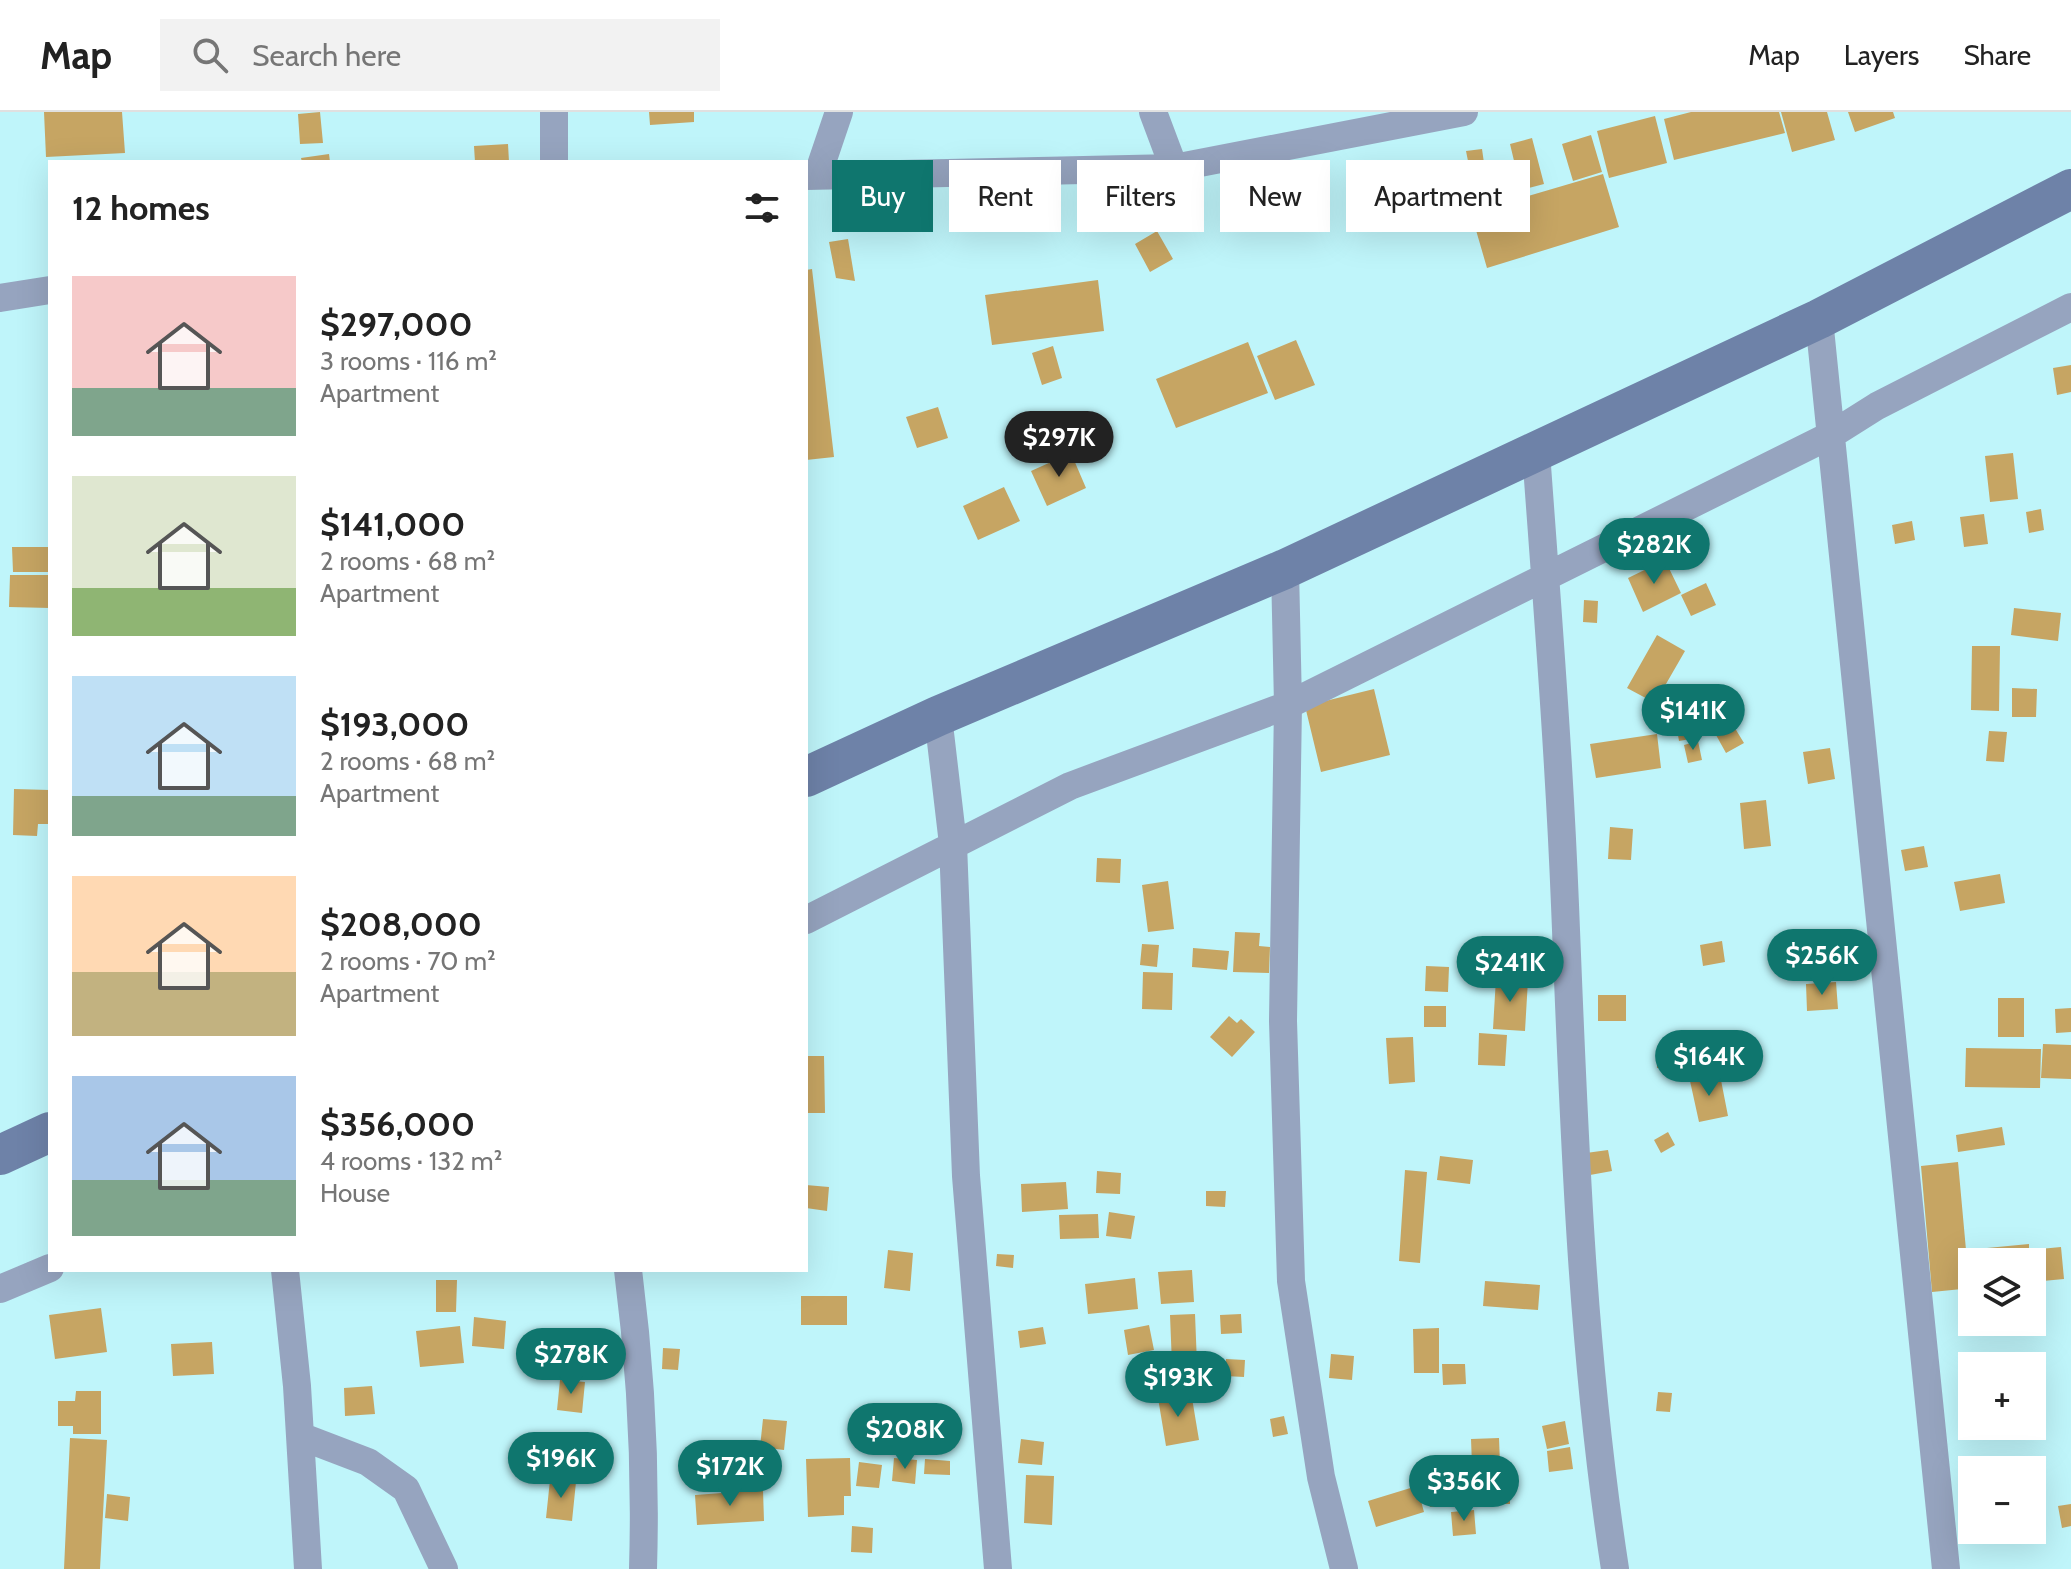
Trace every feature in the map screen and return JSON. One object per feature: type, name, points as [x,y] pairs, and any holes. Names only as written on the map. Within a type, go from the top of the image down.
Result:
[{"type":"main road","points":[[808,776],[938,716],[1285,569],[1819,319],[2071,189]]},
{"type":"main road","points":[[0,1155],[48,1133]]},
{"type":"street","points":[[554,112],[554,160]]},
{"type":"street","points":[[839,112],[812,175],[1077,170]]},
{"type":"street","points":[[1153,112],[1171,160]]},
{"type":"street","points":[[1204,162],[1464,112]]},
{"type":"street","points":[[0,298],[48,290]]},
{"type":"street","points":[[808,919],[1070,786],[1288,705],[1831,435],[1877,406],[2071,307]]},
{"type":"street","points":[[1819,319],[1946,1569]]},
{"type":"street","points":[[1536,452],[1565,902],[1575,1196],[1600,1467],[1615,1569]]},
{"type":"street","points":[[1285,569],[1288,705],[1283,1021],[1291,1281],[1321,1477],[1344,1569]]},
{"type":"street","points":[[938,716],[953,844],[966,1176],[998,1569]]},
{"type":"street","points":[[0,1289],[48,1269]]},
{"type":"street","points":[[285,1272],[308,1569]]},
{"type":"street","points":[[628,1272],[638,1352],[646,1468],[643,1569]]},
{"type":"street","points":[[300,1436],[368,1462],[406,1489],[444,1569]]},
{"type":"building","points":[[44,112],[122,112],[125,153],[46,157]]},
{"type":"building","points":[[320,112],[323,143],[300,144],[298,114]]},
{"type":"building","points":[[649,112],[694,112],[694,122],[650,125]]},
{"type":"building","points":[[1691,112],[1779,112],[1785,133],[1674,160],[1664,119]]},
{"type":"building","points":[[1781,112],[1827,112],[1835,140],[1792,152]]},
{"type":"building","points":[[1848,112],[1893,112],[1895,118],[1855,132]]},
{"type":"building","points":[[1655,116],[1667,163],[1609,178],[1597,131]]},
{"type":"building","points":[[1591,135],[1602,172],[1573,181],[1562,144]]},
{"type":"building","points":[[1532,138],[1544,184],[1530,188],[1530,160],[1514,160],[1510,144]]},
{"type":"building","points":[[508,144],[509,160],[475,160],[474,146]]},
{"type":"building","points":[[1482,149],[1484,160],[1468,160],[1466,151]]},
{"type":"building","points":[[329,154],[330,160],[302,160]]},
{"type":"building","points":[[1603,174],[1619,227],[1487,268],[1477,232],[1530,232],[1530,196]]},
{"type":"building","points":[[1158,232],[1173,259],[1150,272],[1135,244]]},
{"type":"building","points":[[848,239],[855,281],[836,278],[829,242]]},
{"type":"building","points":[[812,269],[834,457],[808,460],[808,270]]},
{"type":"building","points":[[1098,280],[1104,331],[992,345],[985,295]]},
{"type":"building","points":[[1296,340],[1315,385],[1275,400],[1257,356]]},
{"type":"building","points":[[1248,342],[1268,393],[1176,428],[1156,379]]},
{"type":"building","points":[[1053,346],[1062,378],[1042,385],[1032,353]]},
{"type":"building","points":[[2071,365],[2071,392],[2057,395],[2053,368]]},
{"type":"building","points":[[938,407],[948,438],[917,448],[906,417]]},
{"type":"building","points":[[1071,453],[1086,488],[1047,506],[1031,471]]},
{"type":"building","points":[[2013,453],[2018,499],[1990,502],[1985,456]]},
{"type":"building","points":[[1004,487],[1020,521],[978,540],[963,506]]},
{"type":"building","points":[[2041,509],[2044,530],[2029,533],[2026,512]]},
{"type":"building","points":[[1984,514],[1988,544],[1964,547],[1960,517]]},
{"type":"building","points":[[1912,521],[1915,540],[1895,544],[1892,525]]},
{"type":"building","points":[[12,547],[48,547],[48,572],[13,572]]},
{"type":"building","points":[[1665,560],[1681,593],[1643,612],[1628,578]]},
{"type":"building","points":[[10,575],[48,575],[48,608],[9,607]]},
{"type":"building","points":[[1706,583],[1716,605],[1691,616],[1681,595]]},
{"type":"building","points":[[1584,600],[1598,601],[1597,623],[1583,622]]},
{"type":"building","points":[[2014,608],[2061,613],[2058,641],[2011,635]]},
{"type":"building","points":[[1657,635],[1685,651],[1655,703],[1627,688]]},
{"type":"building","points":[[1972,646],[2000,646],[1999,711],[1971,710]]},
{"type":"building","points":[[2012,688],[2037,689],[2036,717],[2012,717]]},
{"type":"building","points":[[1374,689],[1390,755],[1321,772],[1305,706]]},
{"type":"building","points":[[1693,690],[1702,737],[1679,741],[1671,695]]},
{"type":"building","points":[[1733,725],[1744,743],[1726,753],[1716,735]]},
{"type":"building","points":[[1989,731],[2007,732],[2004,762],[1986,761]]},
{"type":"building","points":[[1657,734],[1661,768],[1596,778],[1590,744]]},
{"type":"building","points":[[1698,741],[1702,760],[1688,763],[1684,745]]},
{"type":"building","points":[[1830,748],[1835,779],[1808,784],[1803,752]]},
{"type":"building","points":[[14,789],[48,790],[48,824],[38,824],[37,836],[13,835]]},
{"type":"building","points":[[1766,800],[1771,846],[1744,849],[1740,803]]},
{"type":"building","points":[[1610,827],[1633,829],[1631,860],[1608,859]]},
{"type":"building","points":[[1924,846],[1928,867],[1905,871],[1901,850]]},
{"type":"building","points":[[1097,858],[1121,859],[1120,883],[1096,882]]},
{"type":"building","points":[[2000,874],[2005,903],[1960,911],[1954,882]]},
{"type":"building","points":[[1168,881],[1174,929],[1148,932],[1142,885]]},
{"type":"building","points":[[1235,932],[1260,933],[1259,946],[1270,947],[1269,973],[1233,972]]},
{"type":"building","points":[[1722,941],[1725,962],[1703,966],[1700,945]]},
{"type":"building","points":[[1142,944],[1159,945],[1157,967],[1140,965]]},
{"type":"building","points":[[1193,948],[1229,951],[1227,970],[1192,967]]},
{"type":"building","points":[[1426,966],[1449,967],[1448,992],[1425,991]]},
{"type":"building","points":[[1143,972],[1173,973],[1172,1010],[1142,1009]]},
{"type":"building","points":[[1496,978],[1528,980],[1525,1031],[1493,1029]]},
{"type":"building","points":[[1836,982],[1838,1009],[1807,1011],[1806,984]]},
{"type":"building","points":[[1598,995],[1626,995],[1626,1021],[1598,1021]]},
{"type":"building","points":[[1998,998],[2024,998],[2024,1037],[1998,1037]]},
{"type":"building","points":[[1424,1006],[1446,1006],[1446,1027],[1424,1027]]},
{"type":"building","points":[[2071,1008],[2071,1032],[2056,1033],[2055,1009]]},
{"type":"building","points":[[1229,1016],[1237,1023],[1241,1019],[1255,1032],[1232,1057],[1210,1037]]},
{"type":"building","points":[[1479,1033],[1507,1035],[1505,1066],[1478,1065]]},
{"type":"building","points":[[1413,1037],[1415,1082],[1389,1084],[1386,1038]]},
{"type":"building","points":[[2043,1044],[2071,1045],[2071,1079],[2041,1078]]},
{"type":"building","points":[[1966,1048],[2041,1049],[2040,1088],[1965,1087]]},
{"type":"building","points":[[1657,1054],[1672,1054],[1672,1068],[1657,1068]]},
{"type":"building","points":[[808,1056],[824,1056],[825,1113],[808,1113]]},
{"type":"building","points":[[1720,1075],[1728,1116],[1699,1122],[1690,1081]]},
{"type":"building","points":[[2002,1127],[2005,1145],[1958,1152],[1956,1135]]},
{"type":"building","points":[[1668,1132],[1675,1145],[1661,1153],[1654,1140]]},
{"type":"building","points":[[1608,1150],[1612,1171],[1590,1175],[1586,1153]]},
{"type":"building","points":[[1440,1156],[1473,1160],[1470,1184],[1437,1180]]},
{"type":"building","points":[[1958,1162],[1966,1248],[1958,1248],[1958,1289],[1932,1292],[1921,1166]]},
{"type":"building","points":[[1405,1170],[1427,1172],[1420,1263],[1399,1261]]},
{"type":"building","points":[[1097,1171],[1121,1173],[1120,1194],[1096,1193]]},
{"type":"building","points":[[1066,1182],[1068,1209],[1022,1212],[1021,1184]]},
{"type":"building","points":[[808,1185],[829,1187],[827,1211],[808,1208]]},
{"type":"building","points":[[1206,1191],[1226,1191],[1225,1207],[1206,1206]]},
{"type":"building","points":[[1109,1212],[1135,1216],[1131,1239],[1106,1236]]},
{"type":"building","points":[[1098,1214],[1099,1238],[1060,1239],[1059,1215]]},
{"type":"building","points":[[2029,1244],[2029,1248],[1987,1248]]},
{"type":"building","points":[[2061,1247],[2064,1279],[2046,1281],[2046,1248]]},
{"type":"building","points":[[888,1250],[913,1253],[910,1291],[884,1288]]},
{"type":"building","points":[[997,1254],[1014,1255],[1013,1268],[996,1266]]},
{"type":"building","points":[[1192,1270],[1194,1302],[1161,1304],[1158,1272]]},
{"type":"building","points":[[1135,1278],[1138,1309],[1088,1314],[1085,1284]]},
{"type":"building","points":[[436,1280],[457,1280],[456,1312],[436,1312]]},
{"type":"building","points":[[1485,1281],[1540,1285],[1538,1310],[1483,1306]]},
{"type":"building","points":[[801,1296],[847,1296],[847,1325],[801,1325]]},
{"type":"building","points":[[101,1308],[107,1352],[55,1359],[49,1315]]},
{"type":"building","points":[[1195,1314],[1197,1364],[1172,1365],[1170,1315]]},
{"type":"building","points":[[1241,1314],[1242,1333],[1221,1334],[1220,1315]]},
{"type":"building","points":[[474,1317],[506,1321],[504,1349],[472,1346]]},
{"type":"building","points":[[1149,1325],[1154,1350],[1128,1355],[1124,1330]]},
{"type":"building","points":[[460,1326],[464,1363],[420,1367],[416,1331]]},
{"type":"building","points":[[1043,1327],[1046,1344],[1020,1348],[1018,1331]]},
{"type":"building","points":[[1439,1328],[1439,1373],[1414,1373],[1413,1329]]},
{"type":"building","points":[[212,1342],[214,1374],[173,1376],[171,1344]]},
{"type":"building","points":[[663,1348],[680,1349],[678,1370],[662,1369]]},
{"type":"building","points":[[1331,1354],[1354,1356],[1352,1380],[1329,1378]]},
{"type":"building","points":[[1226,1359],[1245,1360],[1244,1377],[1225,1376]]},
{"type":"building","points":[[1442,1364],[1465,1364],[1466,1384],[1443,1385]]},
{"type":"building","points":[[560,1380],[585,1382],[582,1413],[557,1410]]},
{"type":"building","points":[[372,1386],[375,1414],[345,1416],[344,1388]]},
{"type":"building","points":[[76,1391],[101,1391],[101,1434],[73,1434],[73,1426],[58,1426],[58,1401],[75,1401]]},
{"type":"building","points":[[1191,1392],[1199,1440],[1166,1446],[1158,1398]]},
{"type":"building","points":[[1658,1392],[1672,1393],[1670,1412],[1656,1411]]},
{"type":"building","points":[[1284,1416],[1288,1434],[1273,1437],[1270,1419]]},
{"type":"building","points":[[763,1419],[787,1421],[784,1450],[760,1447]]},
{"type":"building","points":[[1565,1421],[1569,1444],[1547,1449],[1542,1426]]},
{"type":"building","points":[[552,1434],[578,1437],[574,1478],[548,1475]]},
{"type":"building","points":[[70,1438],[107,1440],[100,1569],[64,1569]]},
{"type":"building","points":[[1499,1438],[1500,1464],[1472,1465],[1471,1439]]},
{"type":"building","points":[[1021,1439],[1044,1442],[1042,1465],[1018,1463]]},
{"type":"building","points":[[710,1442],[733,1442],[733,1466],[710,1466]]},
{"type":"building","points":[[1570,1447],[1573,1469],[1549,1472],[1547,1451]]},
{"type":"building","points":[[736,1448],[756,1450],[755,1466],[734,1465]]},
{"type":"building","points":[[850,1458],[851,1496],[844,1496],[844,1515],[808,1517],[806,1459]]},
{"type":"building","points":[[894,1458],[917,1460],[915,1484],[892,1481]]},
{"type":"building","points":[[925,1459],[950,1461],[950,1475],[924,1474]]},
{"type":"building","points":[[859,1462],[882,1465],[879,1488],[856,1486]]},
{"type":"building","points":[[1478,1473],[1510,1475],[1510,1504],[1476,1503]]},
{"type":"building","points":[[1026,1475],[1054,1476],[1052,1525],[1024,1523]]},
{"type":"building","points":[[550,1480],[576,1482],[572,1521],[546,1518]]},
{"type":"building","points":[[1456,1480],[1457,1506],[1430,1507],[1428,1481]]},
{"type":"building","points":[[1417,1486],[1424,1512],[1376,1527],[1368,1501]]},
{"type":"building","points":[[763,1490],[764,1521],[697,1525],[695,1495]]},
{"type":"building","points":[[107,1494],[130,1497],[128,1521],[105,1518]]},
{"type":"building","points":[[2071,1504],[2071,1526],[2062,1528],[2058,1506]]},
{"type":"building","points":[[1474,1510],[1476,1534],[1453,1536],[1451,1512]]},
{"type":"building","points":[[852,1526],[873,1528],[872,1553],[851,1552]]}]
